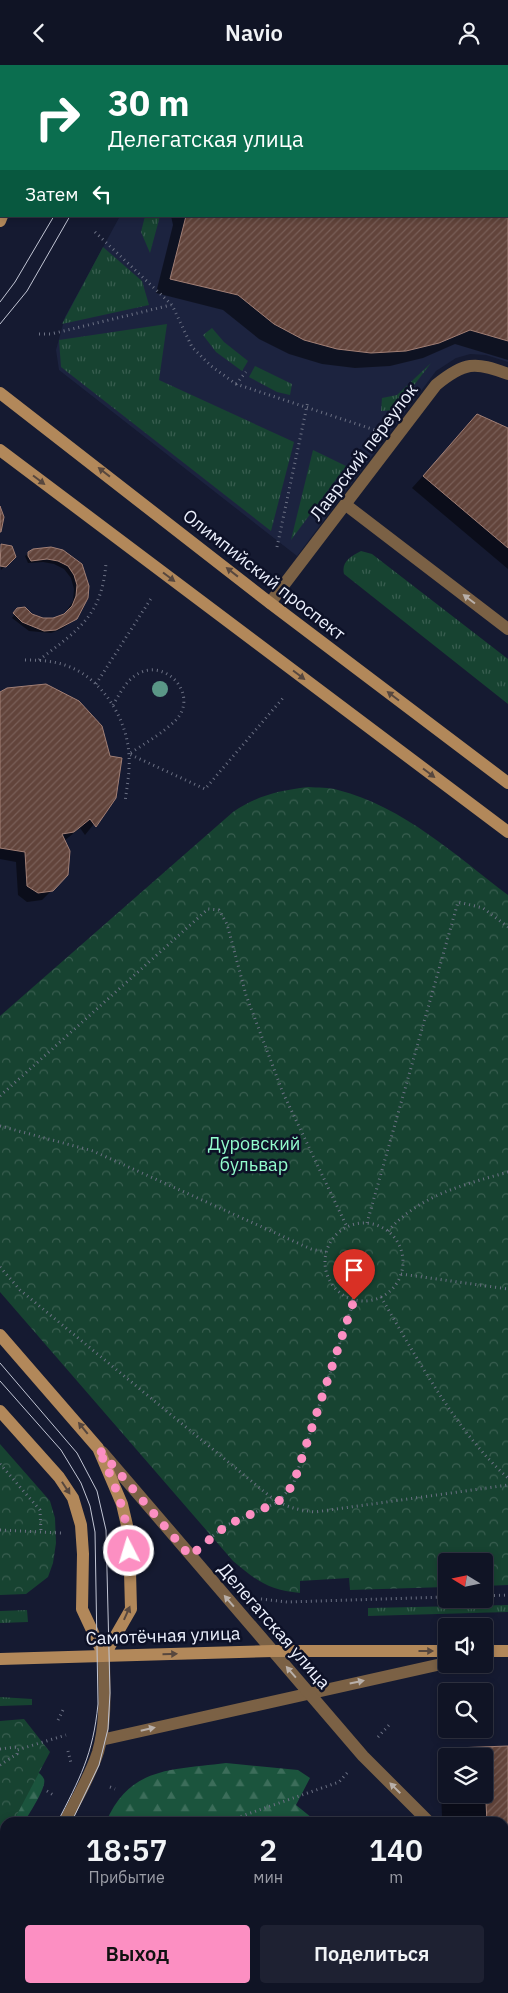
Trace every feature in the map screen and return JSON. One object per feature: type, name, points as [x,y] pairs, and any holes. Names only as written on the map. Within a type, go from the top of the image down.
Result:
[{"type":"main road","name":"Олимпийский проспект","points":[[0,393],[270,603],[508,783]]},
{"type":"main road","points":[[0,451],[508,832]]},
{"type":"main road","name":"Делегатская улица","points":[[0,1335],[98,1448],[122,1504],[129,1534],[131,1609],[104,1656]]},
{"type":"main road","points":[[0,1411],[59,1477],[73,1499],[82,1535],[82,1609],[104,1656]]},
{"type":"main road","name":"Самотёчная улица","points":[[0,1659],[273,1651],[438,1651]]},
{"type":"main road","points":[[493,1651],[507,1651]]},
{"type":"street","name":"Лаврский переулок","points":[[270,603],[436,385],[454,370],[470,364],[508,374]]},
{"type":"street","points":[[346,505],[508,629]]},
{"type":"street","name":"Делегатская улица","points":[[98,1448],[363,1755],[424,1817]]},
{"type":"street","points":[[493,1653],[507,1651]]},
{"type":"street","points":[[67,1817],[89,1775],[101,1740],[104,1704],[104,1656]]},
{"type":"street","points":[[101,1740],[438,1665]]},
{"type":"path","points":[[94,232],[172,305],[192,347],[211,366],[236,384],[306,409],[398,436]]},
{"type":"path","points":[[40,334],[51,334],[172,305]]},
{"type":"path","points":[[236,384],[246,372]]},
{"type":"path","points":[[277,547],[308,401]]},
{"type":"path","points":[[39,660],[87,620],[101,595],[106,563]]},
{"type":"path","points":[[96,684],[152,597]]},
{"type":"path","points":[[25,660],[52,661],[72,667],[96,684],[112,705],[124,729],[129,754],[125,802]]},
{"type":"path","points":[[112,705],[135,675],[146,669],[159,669],[171,674],[181,689],[182,709],[176,719],[129,754]]},
{"type":"path","points":[[129,754],[205,789],[283,698]]},
{"type":"path","points":[[367,1223],[458,902],[483,908],[508,927]]},
{"type":"path","points":[[0,1096],[208,909],[219,910],[227,924],[246,995],[284,1093],[347,1227]]},
{"type":"path","points":[[0,1126],[94,1151],[311,1249],[326,1252]]},
{"type":"path","points":[[387,1232],[416,1205],[465,1184],[508,1172]]},
{"type":"path","points":[[367,1223],[378,1226],[396,1240],[401,1251],[403,1263],[393,1288],[381,1297],[367,1301],[354,1300],[342,1295],[333,1287],[325,1264],[326,1252],[338,1233],[347,1227],[367,1223]]},
{"type":"path","points":[[0,1267],[20,1290],[278,1502],[296,1510],[315,1512],[508,1485]]},
{"type":"path","points":[[400,1274],[508,1289]]},
{"type":"path","points":[[381,1297],[457,1419],[492,1462],[508,1478]]},
{"type":"path","points":[[190,1556],[227,1525],[278,1502],[293,1485],[354,1300]]},
{"type":"path","points":[[0,1465],[40,1509],[41,1532]]},
{"type":"path","points":[[0,1530],[64,1533]]},
{"type":"path","points":[[493,1596],[508,1595]]},
{"type":"path","points":[[260,1599],[288,1602],[438,1597]]},
{"type":"path","points":[[58,1720],[63,1710]]},
{"type":"path","points":[[378,1737],[389,1725]]},
{"type":"path","points":[[17,1750],[66,1735]]},
{"type":"path","points":[[0,1749],[16,1747],[17,1750]]},
{"type":"path","points":[[0,1765],[18,1754],[17,1750]]},
{"type":"path","points":[[239,1817],[339,1782],[348,1772]]},
{"type":"path","points":[[110,1787],[114,1789]]},
{"type":"path","points":[[47,1791],[56,1797]]},
{"type":"shaded area","points":[[119,217],[508,217],[508,362],[486,355],[470,354],[456,358],[436,371],[297,556],[59,370],[56,350],[65,317]]},
{"type":"green space","points":[[145,217],[160,217],[150,253],[141,232]]},
{"type":"green space","points":[[103,247],[142,281],[149,305],[62,324]]},
{"type":"green space","points":[[167,324],[159,380],[294,442],[271,531],[61,367],[59,340]]},
{"type":"green space","points":[[212,328],[224,342],[248,361],[242,371],[216,352],[203,335]]},
{"type":"green space","points":[[431,363],[395,410],[381,411],[382,398],[397,395]]},
{"type":"green space","points":[[255,366],[292,384],[290,395],[277,392],[249,377]]},
{"type":"green space","points":[[313,450],[346,466],[291,540]]},
{"type":"green space","points":[[361,551],[372,554],[508,659],[508,704],[344,574],[345,563],[350,557]]},
{"type":"green space","name":"Дуровский бульвар","points":[[308,787],[335,789],[385,808],[428,834],[508,895],[508,1585],[493,1586],[493,1553],[438,1553],[438,1587],[350,1590],[349,1578],[300,1581],[300,1593],[279,1590],[264,1583],[233,1561],[0,1292],[0,1016],[233,812],[251,801],[287,790]]},
{"type":"green space","points":[[0,1444],[50,1501],[55,1518],[56,1543],[53,1563],[48,1577],[26,1594],[0,1595]]},
{"type":"green space","points":[[493,1605],[508,1605],[508,1612],[368,1616],[368,1608],[493,1608]]},
{"type":"green space","points":[[27,1610],[28,1622],[0,1623],[0,1611]]},
{"type":"green space","points":[[0,1697],[32,1699],[32,1705],[0,1706]]},
{"type":"green space","points":[[24,1719],[50,1752],[16,1817],[0,1817],[0,1721]]},
{"type":"green space","points":[[226,1763],[298,1770],[310,1778],[296,1805],[311,1817],[109,1817],[127,1790],[141,1781],[155,1774],[188,1767]]},
{"type":"green space","points":[[24,1765],[40,1774],[44,1779],[43,1788],[27,1817],[0,1817],[0,1768]]},
{"type":"building","points":[[186,217],[508,217],[508,341],[470,330],[439,343],[406,351],[371,353],[337,349],[304,340],[274,324],[238,295],[170,279]]},
{"type":"building","points":[[477,414],[508,428],[508,548],[423,476]]},
{"type":"building","points":[[0,506],[4,517],[1,532],[0,532]]},
{"type":"building","points":[[1,544],[12,546],[16,557],[6,567],[0,566]]},
{"type":"building","points":[[51,547],[63,550],[82,564],[89,586],[88,598],[77,619],[56,630],[44,631],[22,622],[13,613],[17,608],[25,607],[32,614],[43,618],[53,618],[64,614],[72,606],[76,596],[77,585],[74,575],[68,566],[58,561],[47,559],[31,561],[28,556],[28,552],[33,549]]},
{"type":"building","points":[[46,684],[79,701],[102,726],[110,756],[122,758],[116,798],[96,827],[90,819],[74,832],[62,834],[70,851],[68,875],[53,891],[38,893],[27,886],[25,852],[0,848],[0,692],[7,688]]},
{"type":"building","points":[[508,1746],[508,1817],[487,1817],[486,1803],[493,1803],[493,1748],[454,1748]]},
{"type":"tram line","points":[[0,302],[15,282],[53,217]]},
{"type":"tram line","points":[[0,324],[27,291],[69,217]]},
{"type":"tram line","points":[[0,1363],[77,1453],[97,1491],[106,1530],[110,1693],[108,1729],[99,1765],[74,1817]]},
{"type":"tram line","points":[[0,1381],[61,1450],[81,1483],[90,1506],[95,1532],[98,1704],[96,1722],[84,1766],[60,1817]]},
{"type":"route","points":[[129,1551],[129,1534],[122,1504],[98,1448],[190,1556],[227,1525],[278,1502],[287,1495],[293,1485],[354,1300]]}]
